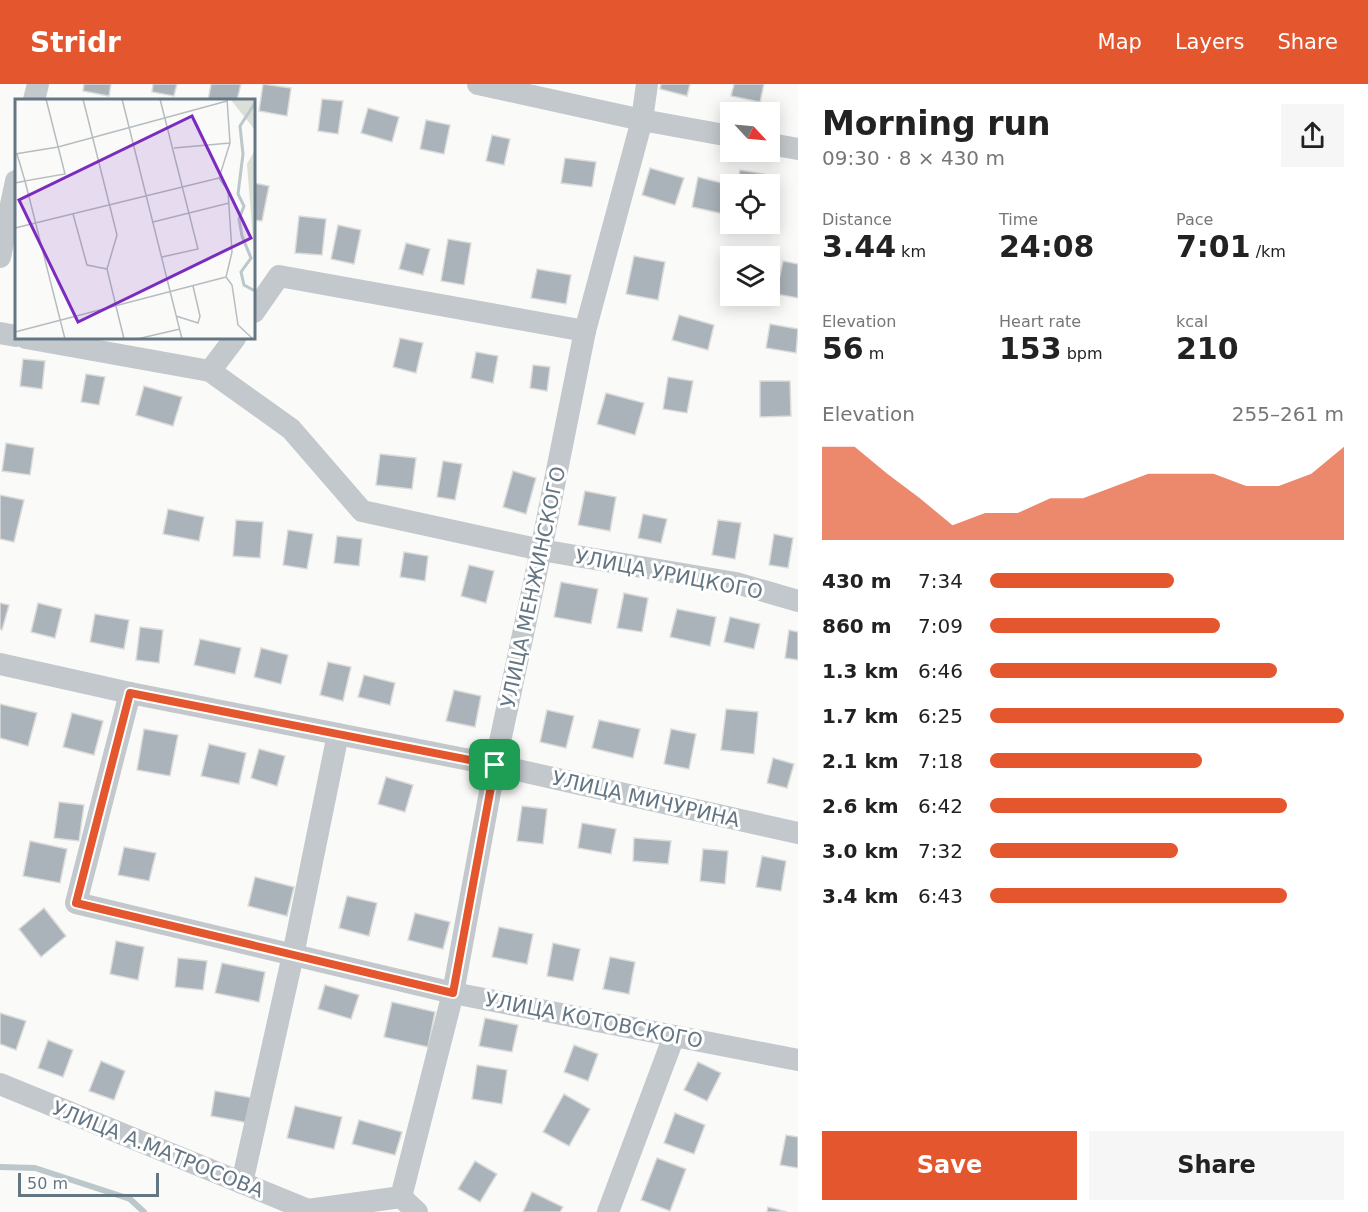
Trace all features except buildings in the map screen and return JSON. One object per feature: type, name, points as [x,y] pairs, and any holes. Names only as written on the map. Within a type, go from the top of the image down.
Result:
[{"type":"street","points":[[34,99],[38,84]]},
{"type":"street","points":[[478,84],[642,120],[720,134]]},
{"type":"street","name":"УЛИЦА МЕНЖИНСКОГО","points":[[409,1204],[453,993],[495,765],[585,331],[642,120],[647,84]]},
{"type":"street","points":[[780,146],[798,149]]},
{"type":"street","points":[[0,257],[15,186]]},
{"type":"street","points":[[255,311],[279,276],[585,331]]},
{"type":"street","points":[[0,333],[15,336]]},
{"type":"street","name":"УЛИЦА УРИЦКОГО","points":[[32,339],[210,371],[291,429],[362,511],[541,550],[736,583],[798,601]]},
{"type":"street","points":[[210,371],[234,339]]},
{"type":"street","name":"УЛИЦА МИЧУРИНА","points":[[0,664],[130,693],[495,765],[798,833]]},
{"type":"street","name":"УЛИЦА КОТОВСКОГО","points":[[130,693],[76,903],[453,993],[798,1060]]},
{"type":"street","points":[[242,1184],[293,955],[338,734]]},
{"type":"street","points":[[608,1212],[674,1036]]},
{"type":"street","name":"УЛИЦА А.МАТРОСОВА","points":[[0,1084],[308,1210],[409,1204]]},
{"type":"waterway","points":[[0,1167],[35,1168],[130,1199],[144,1212]]},
{"type":"route","points":[[130,693],[495,765],[453,993],[76,903],[130,693]]}]
